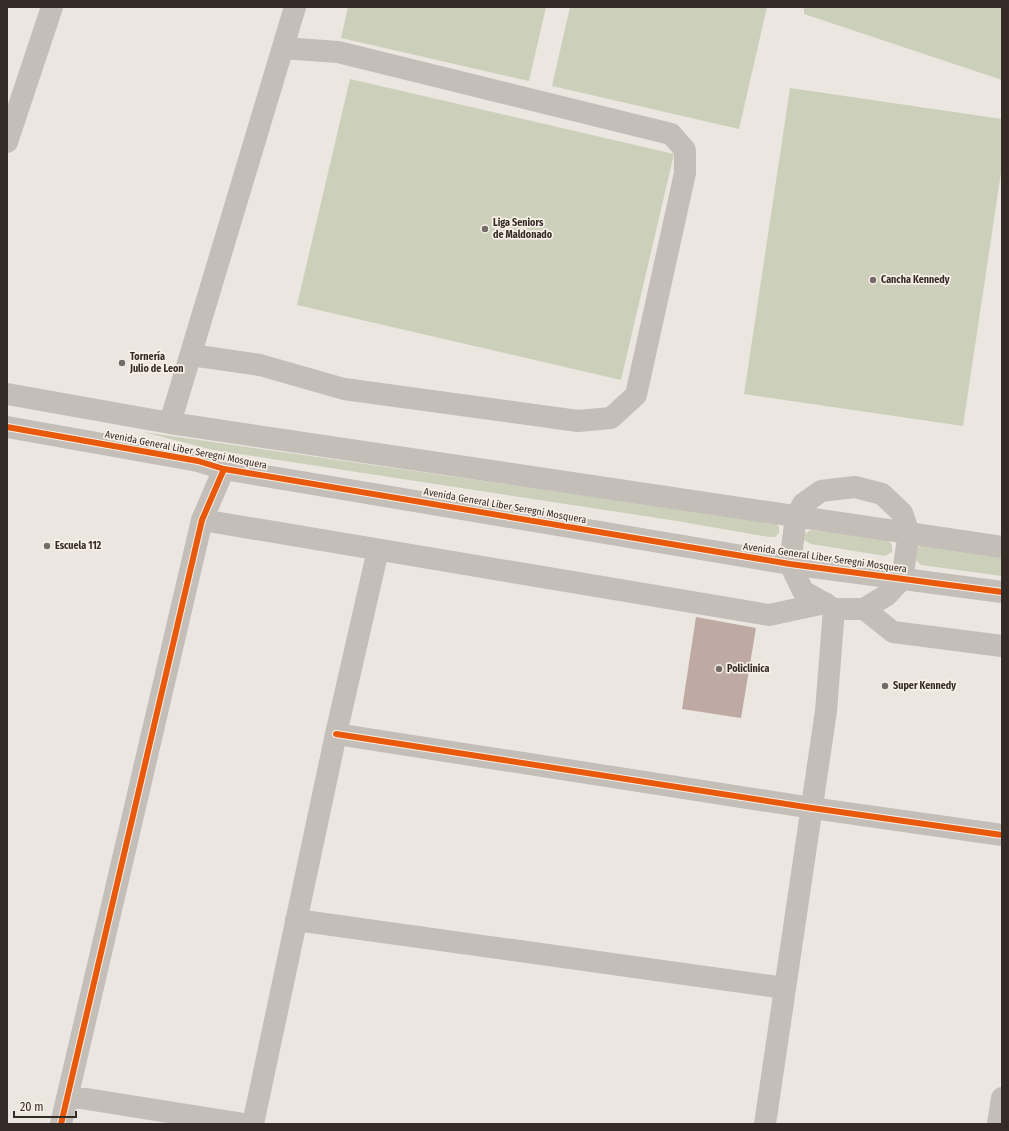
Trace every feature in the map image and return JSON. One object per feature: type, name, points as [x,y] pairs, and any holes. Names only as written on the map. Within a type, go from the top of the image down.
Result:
[{"type":"street","points":[[7,142],[52,7]]},
{"type":"street","points":[[170,423],[295,7]]},
{"type":"street","points":[[191,355],[260,365],[344,389],[578,420],[611,418],[636,395],[685,173],[686,150],[670,134],[338,52],[283,48]]},
{"type":"street","points":[[7,394],[170,423],[1002,546]]},
{"type":"street","name":"Avenida General Liber Seregni Mosquera","points":[[7,427],[198,461],[224,469],[790,564],[1002,592]]},
{"type":"street","points":[[61,1124],[202,520],[224,469]]},
{"type":"street","points":[[829,606],[803,591],[790,564],[796,516],[803,504],[821,491],[855,487],[882,494],[902,513],[909,533],[902,579],[887,595],[864,609]]},
{"type":"street","points":[[202,520],[769,615],[829,606],[864,609],[893,632],[1002,646]]},
{"type":"street","points":[[253,1124],[336,734],[378,550]]},
{"type":"street","points":[[765,1124],[826,711],[829,606]]},
{"type":"street","points":[[336,734],[812,808],[1002,835]]},
{"type":"street","points":[[296,920],[785,988]]},
{"type":"street","points":[[68,1096],[244,1124]]},
{"type":"street","points":[[998,1124],[1002,1098]]},
{"type":"green space","points":[[348,7],[546,7],[529,81],[341,38]]},
{"type":"green space","points":[[570,7],[767,7],[739,129],[552,86]]},
{"type":"green space","points":[[804,7],[1002,7],[1002,80],[804,14]]},
{"type":"green space","name":"Liga Seniors de Maldonado","points":[[350,79],[674,154],[621,380],[297,305]]},
{"type":"green space","name":"Cancha Kennedy","points":[[790,88],[1002,119],[1002,166],[963,426],[744,394]]},
{"type":"green space","points":[[143,432],[776,523],[779,527],[779,533],[775,537],[769,537],[677,521],[213,450]]},
{"type":"green space","points":[[811,530],[887,539],[892,545],[892,552],[885,556],[811,544],[804,540],[804,534]]},
{"type":"green space","points":[[921,545],[1002,557],[1002,576],[921,565],[915,559],[916,550]]},
{"type":"building","name":"Policlinica","points":[[696,617],[756,628],[741,718],[682,709]]},
{"type":"cycle path","points":[[7,427],[198,461],[224,469],[790,564],[1002,592]]},
{"type":"cycle path","points":[[61,1124],[202,520],[224,469]]},
{"type":"cycle path","points":[[336,734],[812,808],[1002,835]]},
{"type":"place","name":"Liga Seniors de Maldonado","points":[[485,229]]},
{"type":"place","name":"Cancha Kennedy","points":[[873,280]]},
{"type":"place","name":"Tornería Julio de Leon","points":[[122,363]]},
{"type":"place","name":"Escuela 112","points":[[47,546]]},
{"type":"place","name":"Policlinica","points":[[719,669]]},
{"type":"place","name":"Super Kennedy","points":[[885,686]]}]
